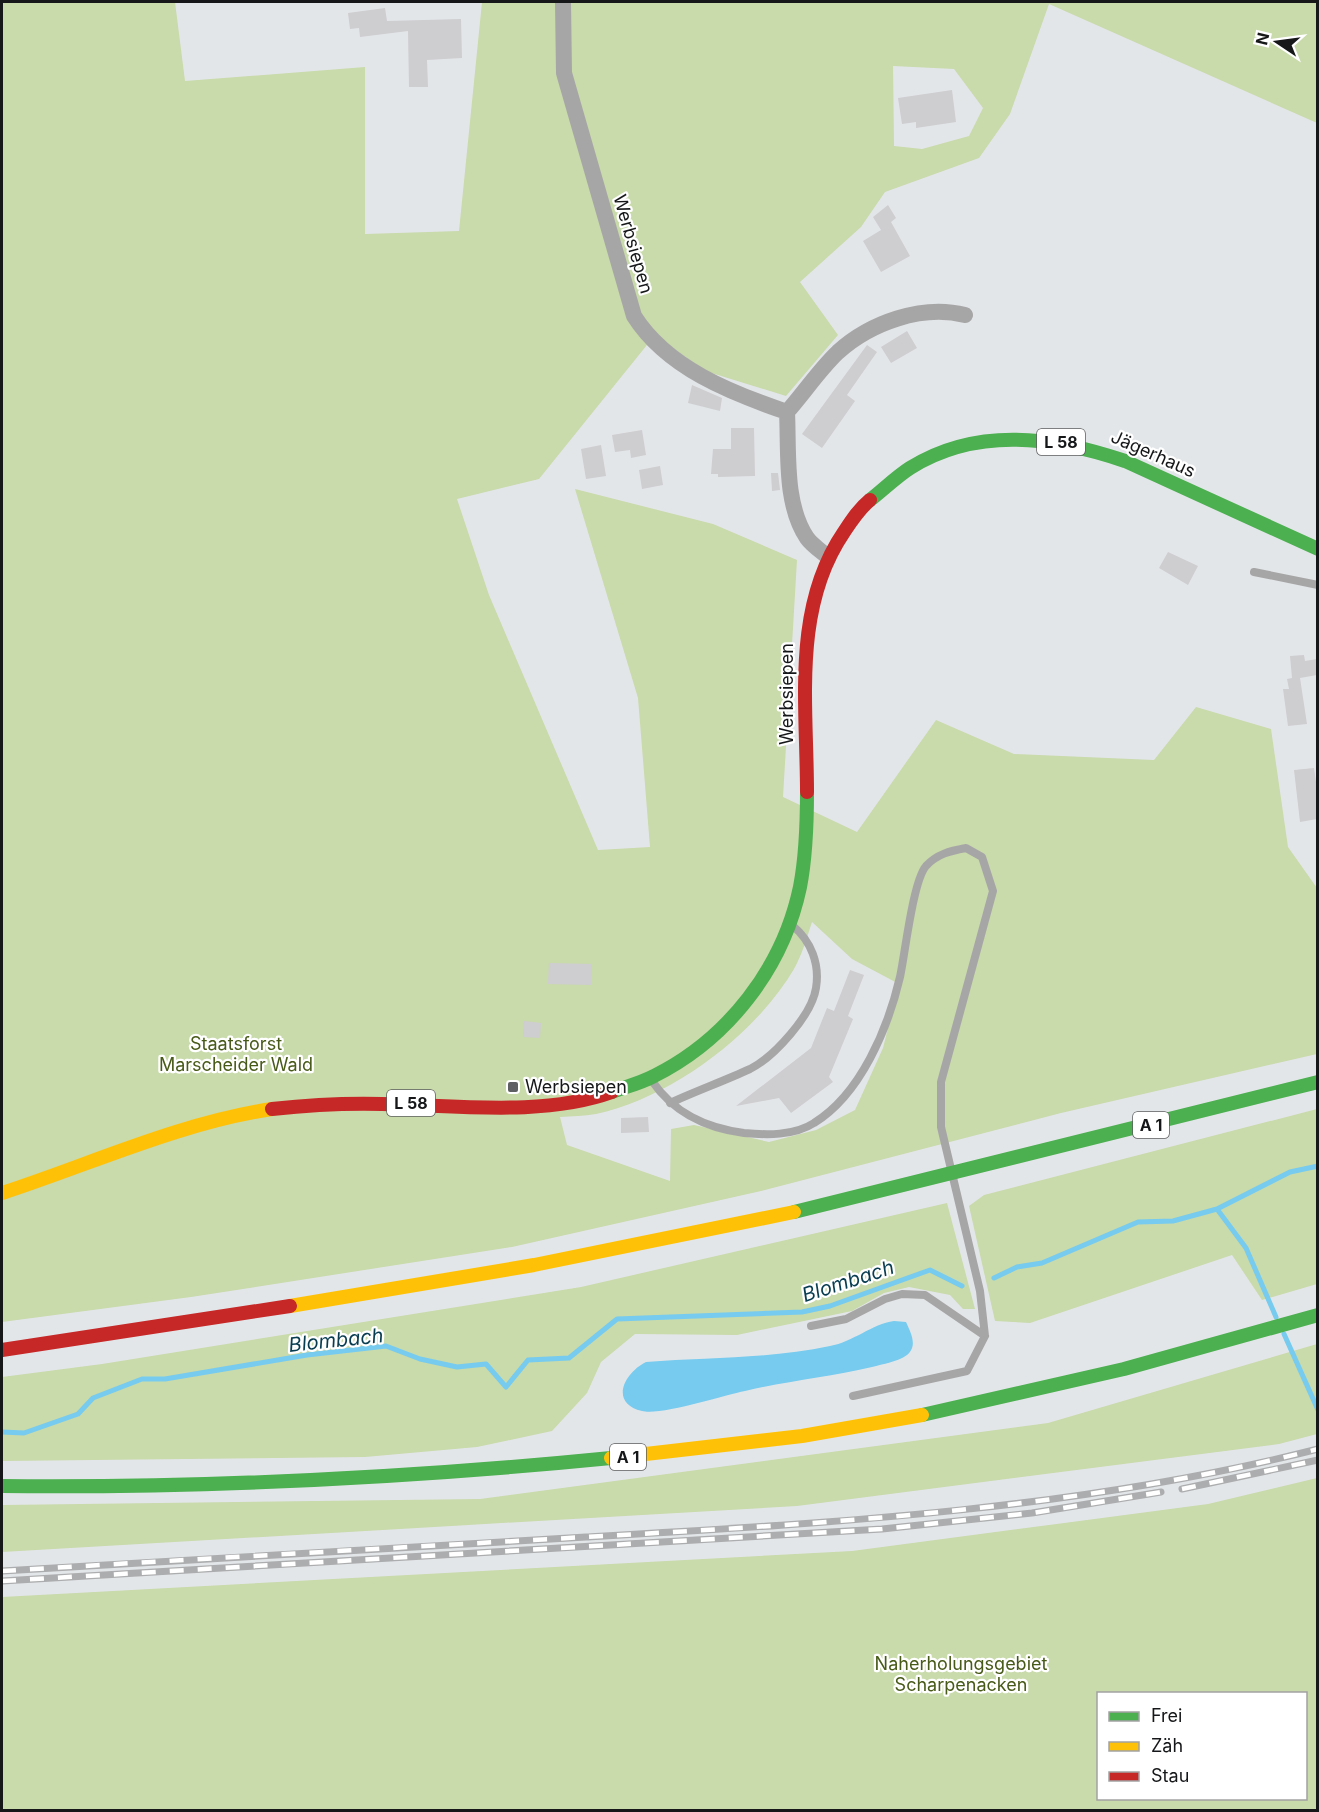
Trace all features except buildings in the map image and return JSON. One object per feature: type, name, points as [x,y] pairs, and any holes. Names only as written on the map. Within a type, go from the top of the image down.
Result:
[{"type":"main road","name":"Jägerhaus","points":[[828,557],[844,529],[856,514],[899,474],[954,448],[984,441],[1016,439],[1062,442],[1108,455],[1317,549]]},
{"type":"main road","name":"Werbsiepen","points":[[2,1193],[171,1132],[230,1116],[326,1102],[540,1106],[596,1097],[650,1078],[691,1054],[733,1018],[756,989],[778,952],[790,923],[806,846],[807,798],[803,690],[806,640],[813,603],[828,557]]},
{"type":"main road","name":"A 1","points":[[2,1350],[68,1342],[476,1276],[687,1235],[985,1167],[1317,1082]]},
{"type":"main road","name":"A 1","points":[[2,1486],[62,1487],[272,1482],[487,1470],[722,1447],[925,1415],[1120,1370],[1313,1316]]},
{"type":"street","name":"Werbsiepen","points":[[563,2],[564,73],[634,316],[658,348],[673,359],[727,388],[788,412]]},
{"type":"street","points":[[828,557],[807,537],[794,507],[790,479],[788,412],[837,353],[877,327],[924,312],[942,310],[965,315]]},
{"type":"lane","points":[[1254,572],[1317,585]]},
{"type":"lane","points":[[650,1078],[670,1103],[694,1120],[728,1131],[770,1136],[813,1124],[854,1085],[877,1042],[900,978],[911,915],[924,868],[942,853],[966,848],[982,857],[989,872],[993,891],[941,1082],[941,1127],[980,1291],[985,1336],[967,1371],[853,1396]]},
{"type":"lane","points":[[670,1103],[752,1068],[780,1047],[802,1019],[816,989],[815,964],[807,938],[790,923]]},
{"type":"lane","points":[[811,1326],[846,1319],[893,1296],[926,1295],[985,1336]]},
{"type":"green space","name":"Staatsforst Marscheider Wald","points":[[2,2],[175,2],[185,81],[365,67],[365,234],[459,231],[482,2],[1317,2],[1317,123],[1049,4],[1010,114],[979,158],[885,192],[861,227],[800,282],[838,335],[786,396],[705,371],[655,335],[539,479],[457,499],[489,595],[598,850],[650,847],[638,698],[575,489],[713,524],[797,560],[783,797],[857,832],[936,720],[1014,754],[1154,760],[1196,707],[1271,729],[1288,847],[1317,888],[1317,1054],[1061,1113],[761,1191],[512,1247],[191,1297],[2,1322]],"holes":[[[893,66],[954,69],[983,108],[969,136],[922,149],[894,146]],[[812,922],[852,959],[899,984],[883,1048],[855,1110],[816,1130],[769,1142],[694,1125],[671,1129],[670,1181],[567,1145],[560,1117],[596,1114],[653,1094],[681,1078],[734,1040],[777,994],[794,969]]]},
{"type":"green space","points":[[1317,1109],[1317,1284],[1262,1300],[1232,1255],[1030,1323],[995,1321],[969,1206],[984,1195]]},
{"type":"green space","points":[[947,1203],[975,1309],[963,1309],[950,1295],[909,1287],[884,1293],[852,1311],[737,1335],[635,1334],[601,1362],[587,1393],[552,1431],[477,1447],[365,1457],[2,1461],[2,1377],[102,1364],[581,1287]]},
{"type":"green space","points":[[1317,1344],[1317,1434],[1279,1444],[797,1506],[2,1552],[2,1505],[480,1499],[1048,1423]]},
{"type":"green space","name":"Naherholungsgebiet Scharpenacken","points":[[1317,1478],[1317,1810],[2,1810],[2,1597],[852,1551],[1208,1504]]},
{"type":"water","points":[[894,1321],[906,1322],[913,1344],[907,1355],[890,1362],[735,1393],[663,1411],[642,1411],[632,1407],[623,1395],[626,1380],[631,1373],[646,1362],[807,1350],[847,1341]]},
{"type":"waterway","name":"Blombach","points":[[994,1278],[1017,1267],[1042,1263],[1138,1222],[1173,1221],[1217,1209],[1290,1172],[1318,1166]]},
{"type":"waterway","points":[[1217,1209],[1246,1248],[1276,1317]]},
{"type":"waterway","name":"Blombach","points":[[2,1432],[24,1433],[78,1414],[93,1398],[142,1379],[165,1379],[307,1355],[386,1346],[420,1359],[457,1367],[486,1364],[506,1387],[528,1360],[569,1358],[617,1319],[802,1312],[830,1306],[930,1270],[962,1286]]},
{"type":"waterway","points":[[1284,1334],[1318,1410]]},
{"type":"railway","points":[[2,1571],[770,1526],[954,1511],[1137,1487],[1227,1470],[1318,1449]]},
{"type":"railway","points":[[1182,1489],[1318,1460]]},
{"type":"railway","points":[[2,1581],[882,1529],[1032,1513],[1161,1492]]},
{"type":"traffic: fast","points":[[870,500],[910,468],[936,455],[962,446],[989,441],[1043,442],[1071,446],[1125,461],[1318,549]]},
{"type":"traffic: fast","points":[[612,1092],[654,1076],[681,1061],[706,1042],[728,1021],[766,973],[792,917],[800,887],[806,840],[807,792]]},
{"type":"traffic: fast","points":[[794,1212],[1318,1082]]},
{"type":"traffic: fast","points":[[922,1415],[1124,1369],[1318,1315]]},
{"type":"traffic: fast","points":[[2,1486],[155,1485],[307,1480],[459,1471],[611,1458]]},
{"type":"traffic: slow","points":[[2,1193],[169,1134],[237,1115],[272,1109]]},
{"type":"traffic: slow","points":[[290,1306],[534,1265],[794,1212]]},
{"type":"traffic: slow","points":[[611,1458],[802,1436],[922,1415]]},
{"type":"traffic: jam","points":[[807,792],[805,691],[809,624],[816,592],[827,561],[844,532],[870,500]]},
{"type":"traffic: jam","points":[[272,1109],[354,1104],[528,1107],[557,1105],[612,1092]]},
{"type":"traffic: jam","points":[[2,1350],[290,1306]]},
{"type":"place","name":"Werbsiepen","points":[[513,1087]]}]
